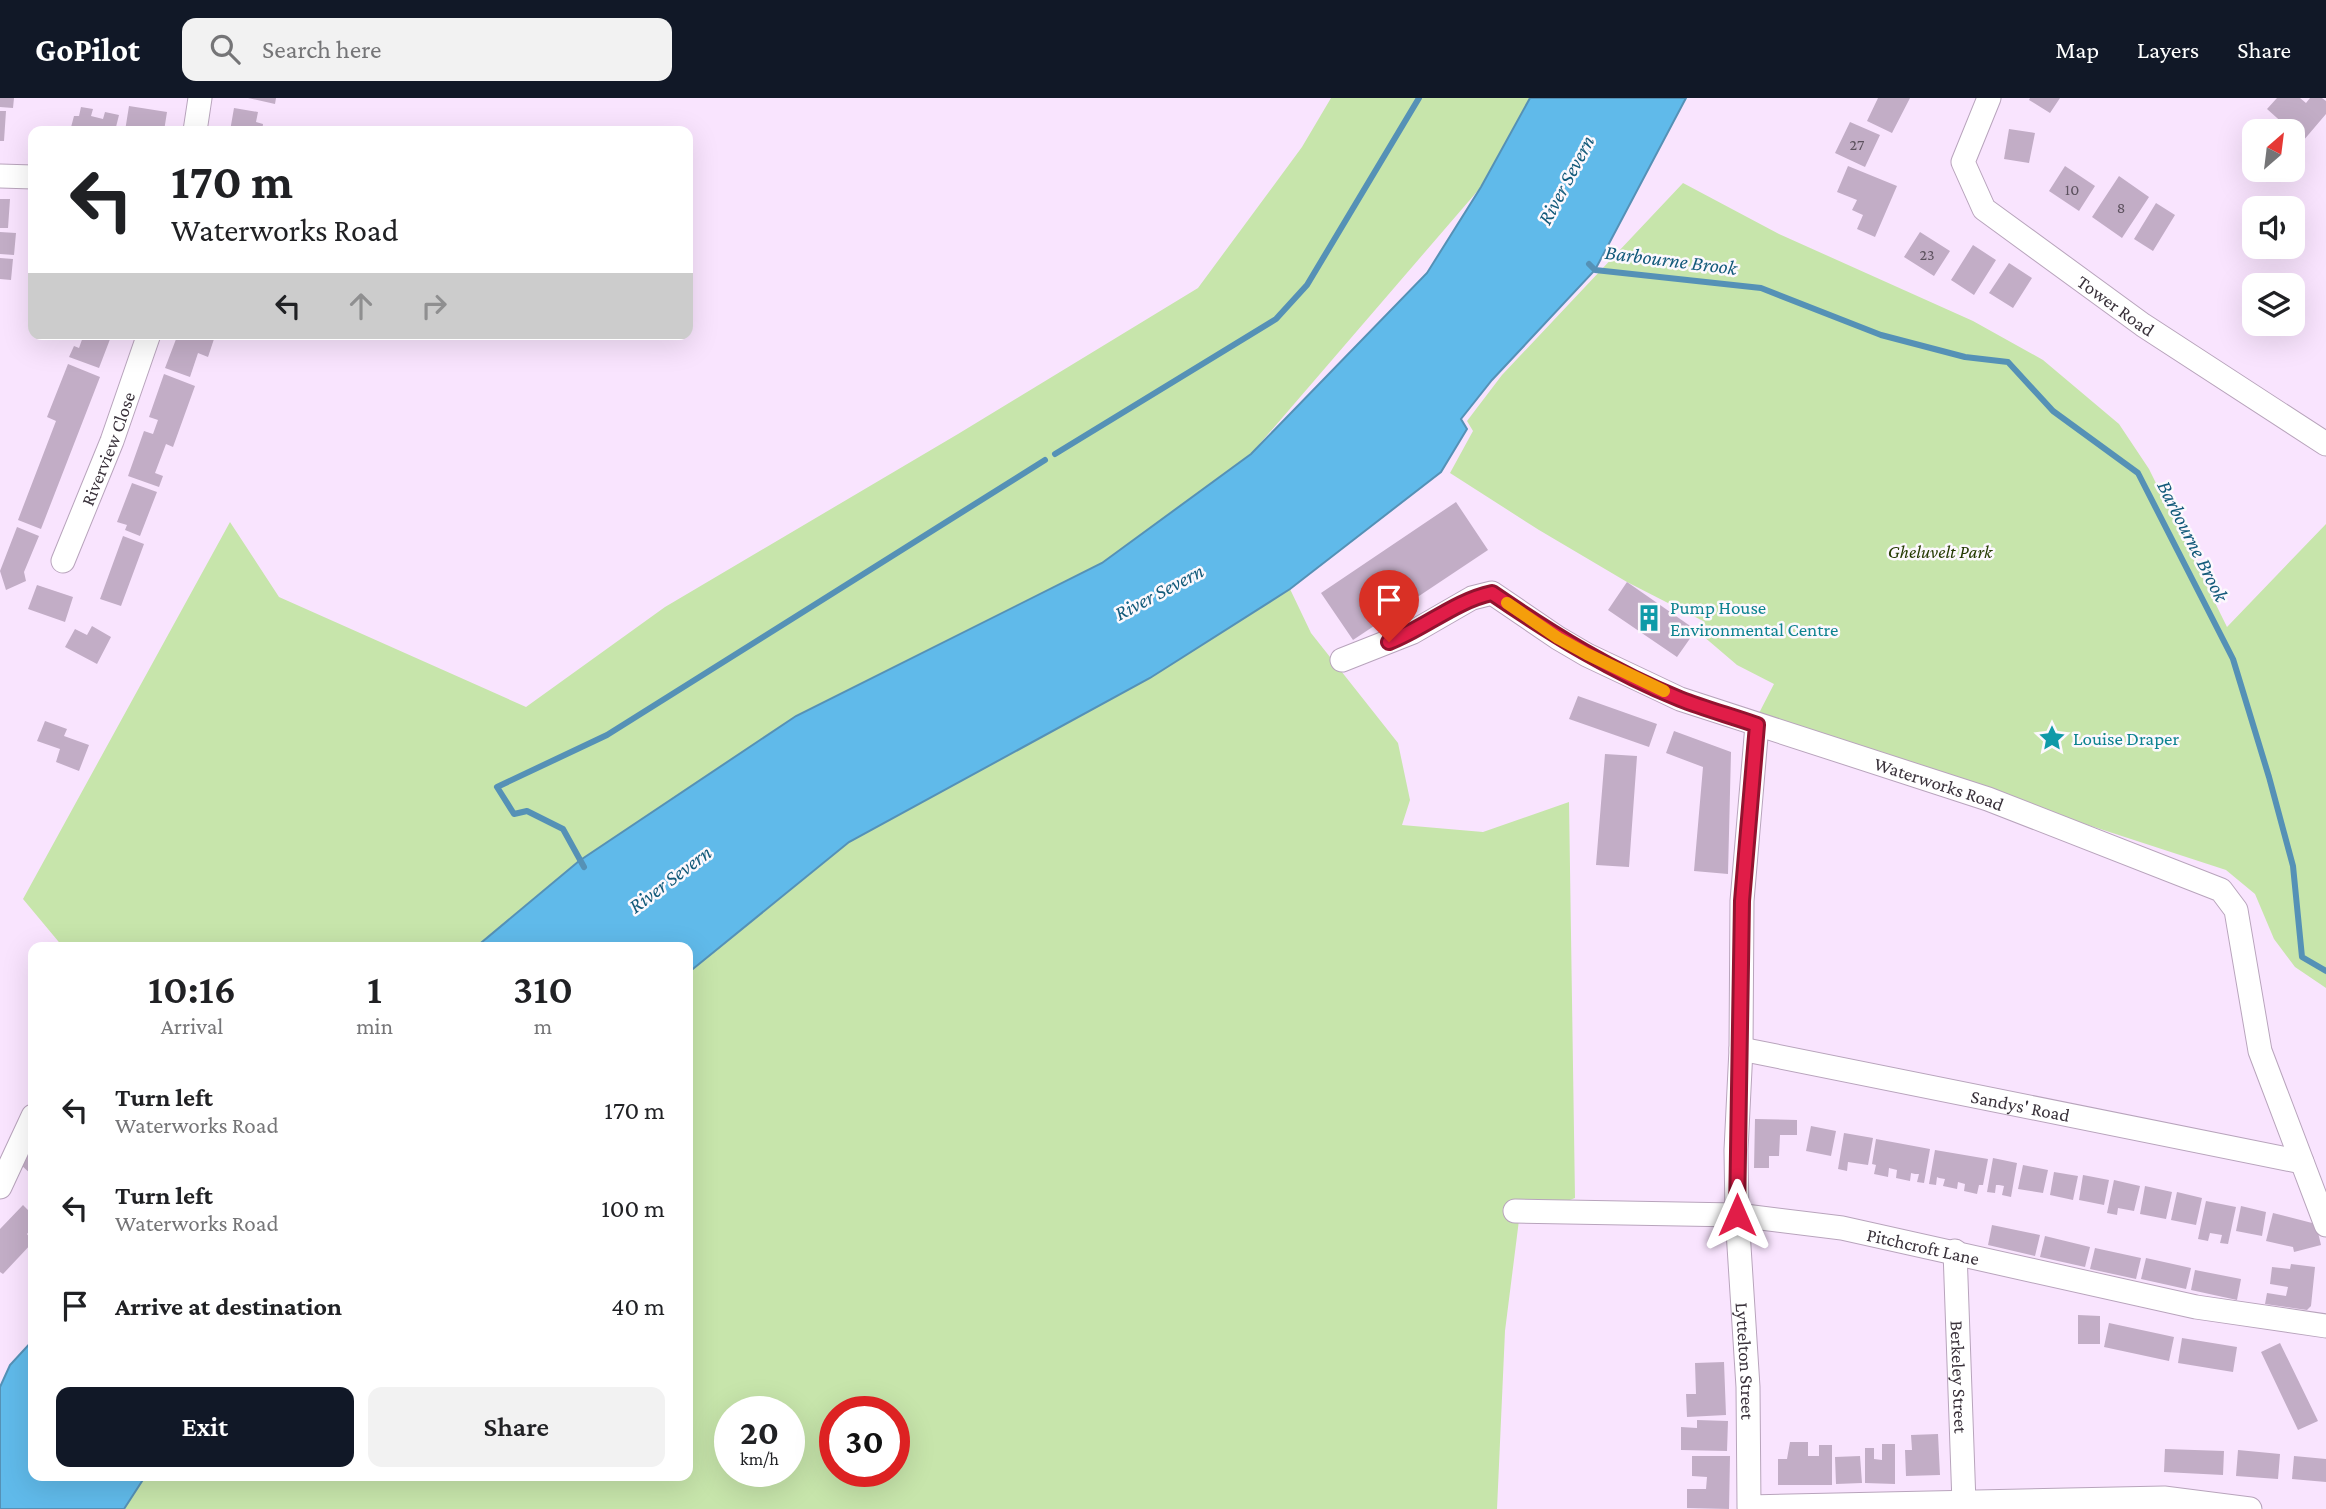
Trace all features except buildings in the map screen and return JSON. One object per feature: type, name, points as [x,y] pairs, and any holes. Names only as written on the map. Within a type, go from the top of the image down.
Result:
[{"type":"street","points":[[196,126],[200,98]]},
{"type":"street","name":"Tower Road","points":[[1989,98],[1975,126],[1963,162],[1984,209],[2143,325],[2326,444]]},
{"type":"street","points":[[0,177],[28,177]]},
{"type":"street","name":"Riverview Close","points":[[64,561],[112,441],[147,340]]},
{"type":"street","name":"Waterworks Road","points":[[1342,660],[1413,632],[1472,598],[1492,593],[1558,638],[1681,699],[1988,799],[2221,890],[2236,910],[2260,1051],[2326,1225]]},
{"type":"street","name":"Lyttelton Street","points":[[1749,1507],[1748,1387],[1737,1215],[1736,1150],[1741,1049],[1742,901],[1757,725]]},
{"type":"street","name":"Sandys' Road","points":[[1741,1049],[2302,1162]]},
{"type":"street","points":[[0,1187],[28,1127]]},
{"type":"street","name":"Pitchcroft Lane","points":[[1515,1211],[1737,1215],[1842,1228],[1955,1251],[2196,1307],[2326,1326]]},
{"type":"street","name":"Berkeley Street","points":[[1955,1251],[1964,1503]]},
{"type":"street","points":[[1749,1507],[2163,1503],[2250,1509]]},
{"type":"green space","points":[[1331,98],[1530,98],[1481,187],[1251,454],[1102,563],[796,716],[579,861],[482,942],[59,942],[23,899],[230,522],[279,597],[526,707],[665,607],[1198,288],[1302,147]]},
{"type":"green space","name":"Gheluvelt Park","points":[[1683,183],[1779,234],[1973,321],[2043,360],[2119,424],[2149,469],[2227,627],[2326,524],[2326,988],[2295,967],[2274,939],[2255,894],[2226,870],[1757,717],[1774,684],[1737,665],[1696,630],[1705,622],[1627,582],[1450,473],[1473,431],[1467,421],[1502,375]]},
{"type":"green space","points":[[1290,589],[1311,633],[1398,743],[1410,800],[1402,825],[1483,832],[1569,802],[1575,1198],[1519,1220],[1505,1331],[1497,1509],[124,1509],[142,1481],[693,1481],[693,969],[849,842],[1150,678]]},
{"type":"water","name":"River Severn","points":[[1530,98],[1686,98],[1595,270],[1492,380],[1461,419],[1467,429],[1441,472],[1290,589],[1150,678],[849,842],[693,969],[693,942],[482,942],[579,861],[796,716],[1102,563],[1251,454],[1427,273],[1481,187]]},
{"type":"water","points":[[28,1345],[28,1481],[142,1481],[124,1509],[0,1509],[0,1387],[10,1365]]},
{"type":"waterway","points":[[1055,454],[1276,319],[1307,285],[1419,98]]},
{"type":"waterway","name":"Barbourne Brook","points":[[1589,264],[1595,270],[1761,288],[1881,335],[1965,357],[2008,362],[2053,411],[2138,473],[2233,659],[2293,866],[2302,957],[2326,971]]},
{"type":"waterway","points":[[584,867],[563,829],[527,811],[514,814],[497,787],[607,735],[1045,460]]},
{"type":"slow traffic","points":[[1507,603],[1558,638],[1664,691]]},
{"type":"place","name":"Pump House Environmental Centre","points":[[1649,618]]},
{"type":"place","name":"Louise Draper","points":[[2052,738]]},
{"type":"route","points":[[1389,642],[1413,632],[1472,598],[1492,593],[1558,638],[1587,654],[1681,699],[1757,725],[1742,901],[1737,1215]]}]
